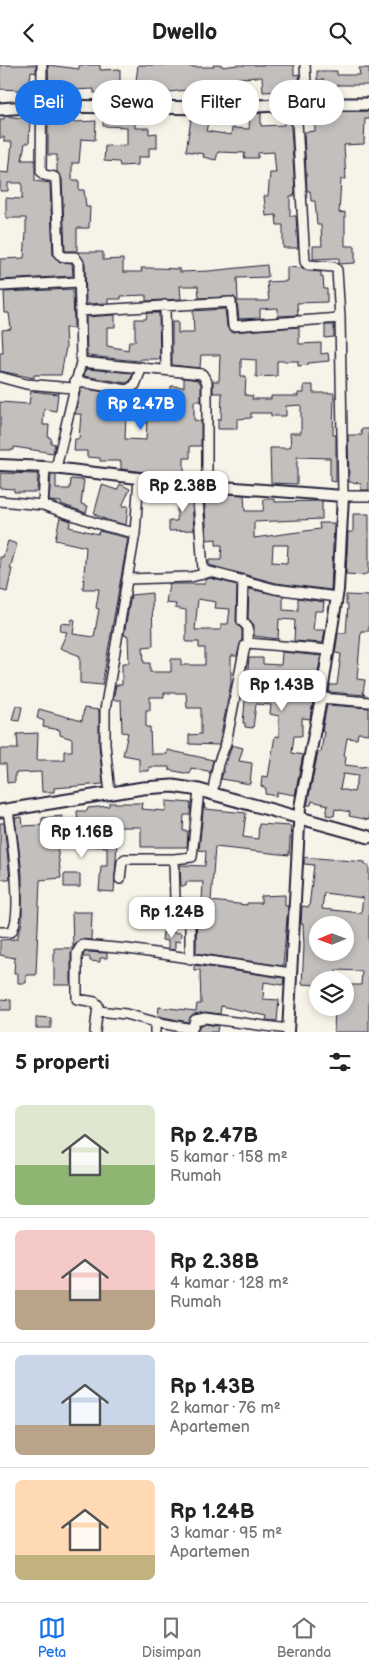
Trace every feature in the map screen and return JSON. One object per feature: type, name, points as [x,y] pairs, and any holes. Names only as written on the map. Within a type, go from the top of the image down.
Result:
[{"type":"main road","points":[[344,104],[369,104]]},
{"type":"main road","points":[[82,106],[219,107],[269,105]]},
{"type":"main road","points":[[0,109],[15,108]]},
{"type":"main road","points":[[4,811],[159,787],[199,790],[369,837]]},
{"type":"street","points":[[41,80],[42,65]]},
{"type":"street","points":[[303,80],[305,65]]},
{"type":"street","points":[[40,125],[41,171],[44,175],[56,179],[58,251],[60,256],[75,257],[78,260],[81,362],[74,385],[56,468]]},
{"type":"street","points":[[98,1011],[126,1014],[195,1030],[195,1019],[198,1018],[288,1030],[299,819],[337,597],[343,496],[340,319],[336,268],[308,265],[305,262],[302,125]]},
{"type":"street","points":[[0,286],[79,282]]},
{"type":"street","points":[[80,311],[231,302],[233,326],[340,319]]},
{"type":"street","points":[[165,305],[166,369]]},
{"type":"street","points":[[81,362],[200,372],[206,379],[201,563],[203,570],[207,573]]},
{"type":"street","points":[[0,377],[26,384],[74,385],[127,390],[135,385],[142,367]]},
{"type":"street","points":[[0,465],[56,468],[202,485],[343,496],[369,496]]},
{"type":"street","points":[[43,505],[45,467]]},
{"type":"street","points":[[110,794],[105,744],[106,710],[135,533],[139,478]]},
{"type":"street","points":[[0,501],[43,505],[105,526],[135,533]]},
{"type":"street","points":[[128,579],[191,577],[207,573],[244,580],[275,589],[337,597]]},
{"type":"street","points":[[212,794],[218,764],[226,743],[245,646],[248,643],[248,627],[242,621],[244,580]]},
{"type":"street","points":[[248,643],[328,650]]},
{"type":"street","points":[[321,697],[369,702]]},
{"type":"street","points":[[120,879],[122,862],[125,859],[192,857],[199,790]]},
{"type":"street","points":[[0,933],[11,931],[15,921],[14,853],[4,811]]},
{"type":"street","points":[[174,859],[175,901],[190,906],[190,959]]},
{"type":"street","points":[[95,1032],[98,1011],[96,1003],[77,999],[77,953],[82,945],[120,948],[291,973]]},
{"type":"street","points":[[155,1022],[155,1032]]},
{"type":"building","points":[[0,65],[36,65],[36,73],[31,72],[30,80],[15,80],[15,90],[0,89]]},
{"type":"building","points":[[48,65],[79,69],[79,65],[100,65],[100,70],[120,69],[120,80],[92,80],[92,89],[82,90],[82,80],[49,80]]},
{"type":"building","points":[[138,65],[214,67],[213,65],[222,65],[223,67],[237,65],[294,65],[294,75],[299,74],[299,80],[269,80],[269,92],[263,92],[262,77],[236,78],[236,80],[182,80],[182,90],[172,92],[172,80],[136,80]]},
{"type":"building","points":[[359,68],[369,68],[369,85],[344,85],[344,80],[317,80],[317,71],[337,71],[337,75],[360,75]]},
{"type":"building","points":[[344,111],[369,111],[369,119],[365,119],[364,144],[344,145],[346,179],[341,179],[339,213],[345,212],[345,246],[355,246],[355,263],[339,264],[339,258],[313,259],[313,246],[322,246],[321,225],[317,225],[315,201],[311,201],[310,191],[307,191],[304,132],[315,131],[315,125],[344,125]]},
{"type":"building","points":[[259,113],[261,113],[261,126],[291,125],[295,191],[294,196],[290,196],[290,216],[296,216],[298,248],[283,248],[283,225],[277,225],[276,215],[266,216],[264,196],[268,196],[270,173],[276,173],[274,152],[258,153],[258,158],[244,158],[245,153],[218,152],[216,160],[203,157],[204,154],[186,151],[190,125],[208,125],[206,131],[231,135],[232,128],[249,129],[249,125],[259,125]]},
{"type":"building","points":[[4,116],[15,117],[15,125],[30,125],[29,143],[25,143],[22,160],[35,160],[35,181],[50,183],[53,255],[60,262],[72,263],[73,276],[0,280],[0,259],[24,258],[26,233],[26,218],[6,218],[6,198],[22,199],[22,183],[8,183],[8,191],[0,191],[0,172],[9,173],[12,142],[4,142],[4,137],[0,138],[0,119],[4,119]]},
{"type":"building","points":[[92,121],[92,125],[96,125],[95,140],[81,139],[79,163],[72,163],[72,180],[79,180],[79,190],[84,190],[86,207],[90,207],[89,228],[77,228],[77,251],[65,251],[62,179],[57,172],[57,155],[48,155],[48,125],[82,125],[82,122]]},
{"type":"building","points":[[135,125],[135,128],[149,128],[149,134],[157,133],[157,148],[149,148],[149,157],[138,157],[138,165],[120,166],[119,162],[104,161],[105,146],[127,145],[127,127],[103,126]]},
{"type":"building","points":[[78,252],[103,252],[103,260],[123,259],[123,272],[142,272],[141,268],[180,269],[180,272],[209,271],[267,265],[268,277],[237,278],[238,301],[269,301],[267,282],[287,281],[287,267],[302,268],[308,271],[321,272],[324,289],[327,289],[327,302],[297,303],[298,315],[278,316],[278,308],[260,309],[260,318],[239,319],[237,301],[234,297],[199,298],[198,286],[180,286],[181,299],[146,301],[146,295],[121,296],[121,299],[108,299],[108,303],[86,304],[85,263]]},
{"type":"building","points":[[73,289],[74,328],[65,328],[66,347],[61,375],[34,375],[34,378],[0,371],[0,353],[3,353],[2,330],[11,329],[9,313],[5,313],[4,292]]},
{"type":"building","points":[[225,309],[227,327],[231,332],[299,327],[299,344],[321,343],[321,354],[328,353],[329,361],[308,363],[308,365],[298,366],[298,361],[277,361],[277,376],[256,377],[256,360],[241,359],[241,376],[246,376],[245,395],[253,396],[252,399],[271,399],[271,396],[298,396],[298,393],[304,393],[304,385],[313,385],[313,393],[334,393],[333,435],[336,435],[336,482],[330,481],[330,458],[297,457],[297,484],[271,483],[270,448],[289,448],[291,446],[290,433],[301,433],[301,405],[286,406],[286,416],[271,416],[271,413],[251,413],[251,418],[237,419],[237,429],[218,429],[218,419],[221,419],[222,393],[213,393],[213,381],[219,381],[220,355],[201,355],[200,368],[172,365],[172,322],[178,322],[178,333],[194,333],[193,311]]},
{"type":"building","points":[[147,313],[159,313],[160,359],[142,359],[139,361],[87,356],[86,317],[115,315],[115,327],[107,327],[107,346],[128,350],[129,341],[135,341],[135,319],[146,319]]},
{"type":"building","points":[[325,325],[334,325],[334,337],[325,338]]},
{"type":"building","points":[[86,369],[133,373],[130,381],[126,383],[84,376]]},
{"type":"building","points":[[184,378],[198,380],[201,384],[201,401],[194,401],[194,420],[201,421],[201,446],[190,446],[190,458],[184,458],[184,472],[169,471],[169,475],[121,469],[121,461],[100,461],[100,458],[87,457],[87,451],[74,451],[75,439],[79,439],[81,414],[75,414],[81,388],[110,393],[110,402],[120,402],[119,415],[126,415],[125,439],[146,440],[147,420],[161,420],[161,402],[171,402],[171,386],[184,387]]},
{"type":"building","points":[[31,391],[58,394],[56,411],[44,409],[43,425],[49,425],[48,437],[51,438],[51,443],[55,444],[53,453],[14,447],[14,450],[0,450],[0,402],[29,404]]},
{"type":"building","points":[[361,429],[369,429],[369,490],[361,490],[360,483],[349,482],[348,435],[362,435]]},
{"type":"building","points":[[0,473],[38,474],[37,492],[14,492],[14,489],[0,488]]},
{"type":"building","points":[[51,475],[56,475],[56,489],[70,489],[71,479],[84,480],[81,504],[88,506],[86,513],[61,504],[61,502],[49,501]]},
{"type":"building","points":[[120,484],[130,489],[122,506],[128,506],[126,525],[94,514],[102,485],[117,490]]},
{"type":"building","points":[[177,491],[191,491],[194,530],[169,531],[169,521],[177,521]]},
{"type":"building","points":[[204,492],[244,495],[245,511],[263,511],[264,499],[275,499],[275,502],[322,501],[322,519],[254,522],[254,538],[320,529],[319,523],[334,523],[331,590],[276,583],[209,565],[209,560],[221,560],[222,545],[216,545],[216,539],[207,540]],"holes":[[[273,545],[288,545],[287,563],[272,562]]]},
{"type":"building","points":[[353,514],[369,514],[369,573],[362,575],[346,574],[348,532],[353,532]]},
{"type":"building","points":[[60,517],[71,521],[69,527],[98,534],[99,531],[128,538],[102,685],[80,683],[80,656],[60,648],[67,632],[60,631],[61,623],[70,624],[72,619],[75,620],[73,634],[94,637],[99,609],[96,608],[99,589],[83,589],[86,547],[55,540]]},
{"type":"building","points":[[8,541],[17,544],[10,569],[12,569],[7,592],[0,590],[0,557],[3,557]]},
{"type":"building","points":[[210,578],[237,585],[236,621],[242,630],[242,639],[237,656],[231,656],[231,683],[219,745],[189,744],[189,735],[201,734],[201,708],[187,708],[186,693],[164,693],[164,697],[150,697],[150,710],[146,710],[146,727],[150,727],[151,754],[167,754],[167,750],[213,760],[210,774],[208,771],[191,768],[190,774],[169,770],[169,767],[149,767],[149,771],[139,771],[139,758],[123,755],[128,733],[122,732],[121,700],[113,700],[116,685],[122,685],[122,663],[129,663],[128,636],[124,635],[131,595],[152,593],[153,646],[143,647],[144,663],[150,663],[150,672],[171,672],[171,659],[181,659],[181,665],[205,665],[205,648],[199,648],[199,642],[186,642],[186,610],[175,608],[176,604],[166,603],[169,584],[205,584],[205,580]],"holes":[[[198,599],[216,602],[215,608],[230,609],[228,624],[221,624],[221,630],[195,630]]]},
{"type":"building","points":[[249,589],[283,596],[283,610],[298,611],[298,598],[324,602],[323,611],[315,611],[313,630],[325,630],[323,643],[294,641],[295,620],[279,619],[278,639],[254,636],[254,625],[248,618]]},
{"type":"building","points":[[346,595],[369,596],[369,631],[361,631],[357,679],[365,680],[363,693],[365,695],[329,692],[330,685],[337,685],[341,654],[335,653],[338,633],[346,633],[348,605],[346,604]]},
{"type":"building","points":[[282,652],[321,656],[317,678],[312,678],[310,702],[313,702],[310,719],[302,718],[302,736],[294,736],[292,753],[303,755],[295,795],[277,792],[276,796],[265,794],[266,788],[261,786],[262,776],[268,777],[275,736],[279,737],[279,716],[270,714],[271,705],[256,704],[253,728],[245,727],[245,723],[243,723],[249,658],[263,658],[263,664],[281,665]]},
{"type":"building","points":[[16,705],[22,707],[19,721],[12,720]]},
{"type":"building","points":[[327,705],[369,708],[369,734],[358,733],[357,739],[347,738],[344,756],[346,756],[345,765],[369,766],[369,820],[349,816],[350,812],[335,809],[334,816],[326,815],[328,805],[312,801],[311,805],[307,805],[318,752],[321,752],[324,732],[322,731]],"holes":[[[343,774],[358,776],[354,792],[340,789]]]},
{"type":"building","points":[[84,708],[99,710],[99,745],[103,784],[54,788],[54,792],[42,792],[41,772],[15,773],[15,782],[7,783],[6,764],[0,764],[0,749],[18,749],[17,734],[38,733],[37,760],[64,760],[64,751],[72,751],[72,739],[60,735],[60,730],[43,727],[44,721],[37,718],[39,709],[82,721]]},
{"type":"building","points":[[232,745],[243,748],[239,761],[252,763],[250,784],[221,779]]},
{"type":"building","points":[[166,801],[191,803],[190,815],[184,815],[183,831],[188,831],[187,847],[141,847],[141,827],[118,827],[114,892],[99,891],[101,866],[107,866],[107,847],[57,845],[61,878],[40,880],[36,975],[26,975],[26,983],[18,983],[18,973],[14,973],[15,958],[0,955],[0,940],[17,939],[22,923],[22,873],[15,818],[22,817],[23,826],[42,825],[42,818],[62,816],[62,827],[78,827],[77,811],[87,811],[88,808],[109,806],[109,803],[142,803],[141,809],[166,811]]},
{"type":"building","points":[[204,803],[205,809],[246,813],[243,837],[258,839],[259,824],[291,826],[289,855],[215,847],[211,901],[247,905],[247,903],[261,903],[261,896],[285,895],[285,906],[288,906],[283,966],[196,953],[197,902],[202,902],[203,882],[186,882],[186,886],[181,886],[180,865],[205,866],[206,851],[199,850]]},
{"type":"building","points":[[0,823],[4,823],[10,879],[0,879]]},
{"type":"building","points":[[304,857],[365,862],[365,865],[369,866],[369,1032],[334,1032],[335,1016],[354,1016],[354,985],[361,985],[362,971],[309,971],[309,984],[302,984],[304,946],[303,924],[301,924],[302,906],[309,907],[314,865],[304,864]],"holes":[[[324,893],[363,898],[361,913],[322,909]]]},
{"type":"building","points":[[64,874],[80,874],[80,887],[64,887]]},
{"type":"building","points":[[72,912],[92,912],[91,940],[80,939],[73,947]]},
{"type":"building","points":[[163,932],[181,933],[180,942],[175,941],[175,950],[168,949],[168,941],[162,940]]},
{"type":"building","points":[[54,948],[73,948],[71,953],[71,985],[54,985]]},
{"type":"building","points":[[85,952],[107,953],[107,958],[100,958],[100,962],[90,961],[90,957],[83,957]]},
{"type":"building","points":[[194,965],[284,978],[283,985],[264,982],[263,999],[279,1000],[277,1021],[266,1020],[267,1016],[221,1006],[220,1014],[206,1012],[194,1014],[188,1022],[158,1016],[159,1007],[196,1011],[197,1004],[201,1004],[200,970],[194,970]]},
{"type":"building","points":[[0,999],[11,1000],[11,1010],[0,1010]]},
{"type":"building","points":[[36,1017],[51,1018],[51,1028],[36,1028]]},
{"type":"building","points":[[200,1025],[218,1026],[217,1032],[197,1032]]}]
